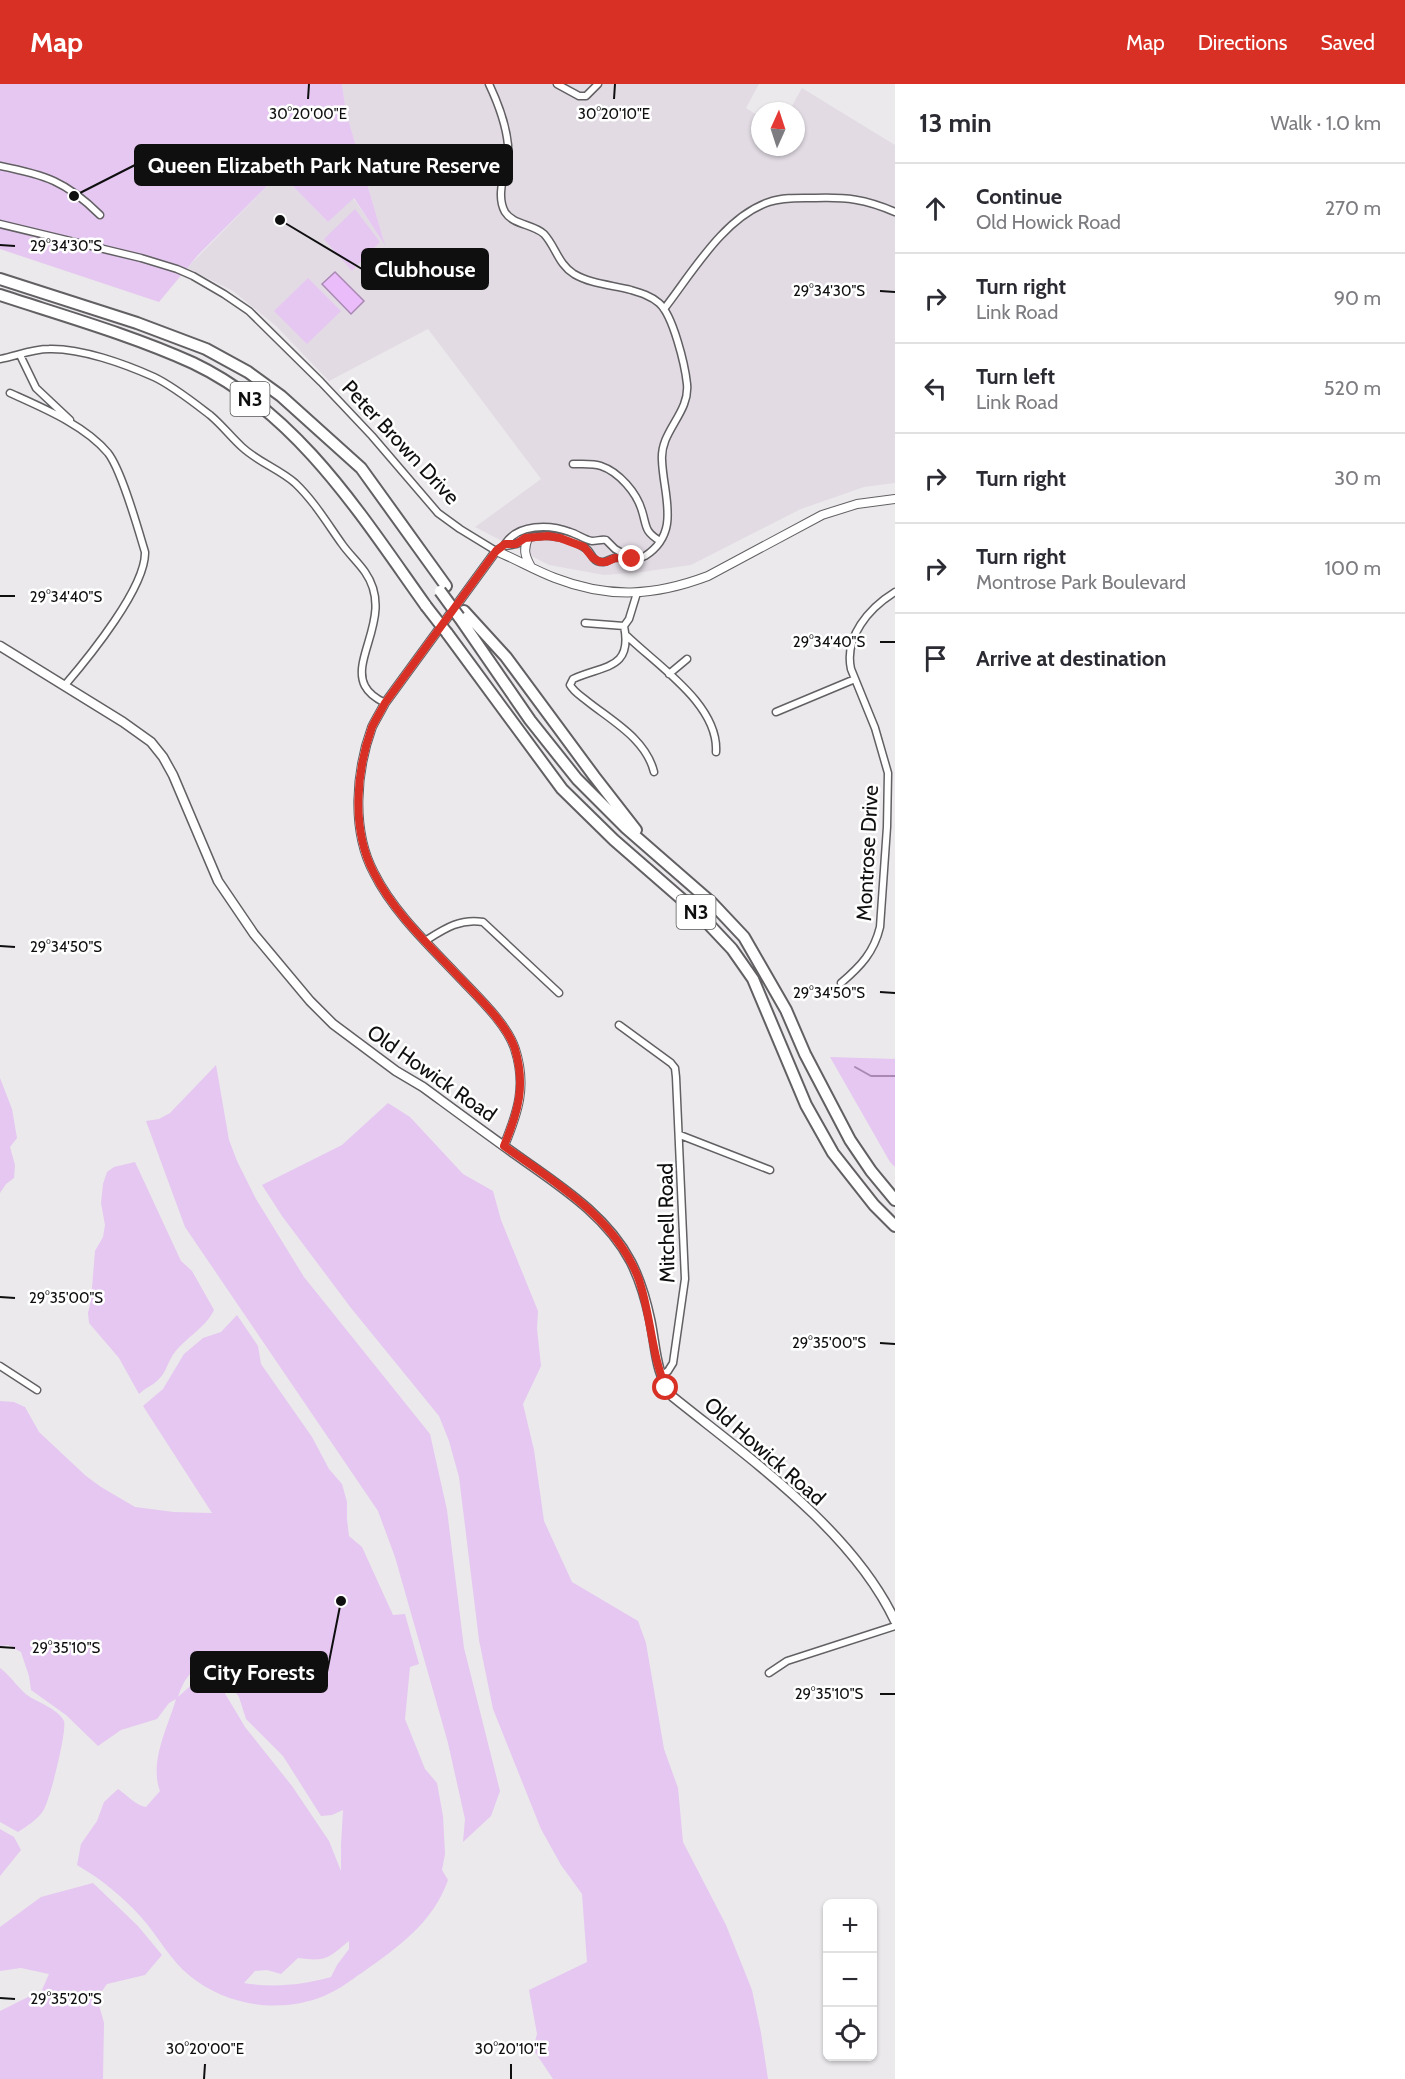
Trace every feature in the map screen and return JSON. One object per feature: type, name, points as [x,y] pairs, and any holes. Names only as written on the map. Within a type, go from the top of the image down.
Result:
[{"type":"highway","name":"N3","points":[[0,279],[137,323],[206,349],[248,372],[282,396],[320,430],[356,469],[461,614],[530,720],[577,779],[626,828],[712,903],[744,937],[786,1010],[810,1064],[850,1140],[871,1171],[895,1200]]},
{"type":"highway","name":"N3","points":[[0,295],[131,338],[194,364],[235,388],[268,413],[302,444],[342,488],[426,606],[562,789],[614,840],[700,915],[732,950],[753,979],[806,1105],[834,1153],[874,1205],[895,1226]]},
{"type":"highway","points":[[461,614],[506,657],[600,785],[667,864]]},
{"type":"main road","name":"Old Howick Road","points":[[0,646],[141,733],[158,749],[173,775],[218,881],[244,922],[321,1013],[363,1048],[402,1076],[423,1087],[599,1218],[632,1264],[642,1290],[661,1376],[666,1388],[796,1498],[875,1585],[895,1622]]},
{"type":"street","points":[[489,84],[496,99],[508,142],[502,189],[505,211],[516,221],[543,234],[564,267],[574,274],[585,279],[648,295],[660,303],[677,342],[687,386],[683,409],[664,443],[661,456],[668,524],[660,541],[646,555],[638,559],[615,558],[600,562],[593,558],[584,547],[560,538],[536,536],[516,544],[505,544]]},
{"type":"street","points":[[557,84],[579,96],[586,96],[598,84]]},
{"type":"street","points":[[0,166],[52,179],[76,193],[100,214]]},
{"type":"street","points":[[664,309],[723,233],[762,205],[786,199],[850,198],[895,212]]},
{"type":"street","name":"Peter Brown Drive","points":[[0,224],[177,269],[233,300],[249,311],[321,382],[372,436],[438,513],[496,551],[579,586],[610,593],[637,593],[689,583],[708,576],[822,515],[856,504],[895,499]]},
{"type":"street","points":[[0,359],[33,351],[64,350],[111,362],[155,378],[211,416],[254,457],[294,483],[322,514],[366,573],[372,585],[376,596],[375,615],[363,662],[362,678],[369,691],[385,703]]},
{"type":"street","points":[[20,355],[36,388],[112,460],[144,547],[146,562],[136,585],[85,661],[65,685]]},
{"type":"street","points":[[10,393],[41,406],[81,430]]},
{"type":"street","points":[[573,464],[601,466],[617,477],[638,501],[649,534],[660,541]]},
{"type":"street","points":[[504,1146],[518,1112],[520,1101],[521,1079],[514,1047],[491,1010],[425,941],[393,903],[373,872],[362,834],[357,796],[359,777],[373,724],[385,703],[496,551],[505,544],[510,536],[517,532],[550,527],[570,531],[590,540],[606,540],[615,549],[632,559]]},
{"type":"street","points":[[528,538],[524,553],[531,567]]},
{"type":"street","name":"Montrose Drive","points":[[841,983],[871,954],[880,927],[889,787],[885,761],[849,660],[850,643],[854,634],[881,601],[895,592]]},
{"type":"street","points":[[624,626],[629,619],[637,593]]},
{"type":"street","points":[[585,622],[624,626]]},
{"type":"street","points":[[624,626],[627,636],[626,646],[619,660],[606,668],[573,679],[570,685],[646,751],[654,772]]},
{"type":"street","points":[[627,636],[669,674],[707,715],[714,729],[716,752]]},
{"type":"street","points":[[669,674],[687,659]]},
{"type":"street","points":[[776,712],[855,679]]},
{"type":"street","points":[[425,941],[460,922],[471,920],[483,922],[559,993]]},
{"type":"street","name":"Mitchell Road","points":[[619,1025],[675,1068],[685,1254],[684,1294],[673,1363],[661,1376]]},
{"type":"street","name":"Mitchell Road","points":[[680,1135],[770,1170]]},
{"type":"street","points":[[0,1366],[37,1390]]},
{"type":"street","points":[[769,1673],[787,1661],[895,1626]]},
{"type":"shaded area","points":[[0,84],[342,84],[346,112],[385,245],[354,198],[328,222],[280,173],[198,255],[159,302],[0,249]]},
{"type":"shaded area","points":[[342,84],[759,84],[746,108],[751,111],[751,156],[805,156],[805,102],[794,102],[802,88],[895,145],[895,483],[864,487],[801,509],[691,565],[642,572],[604,575],[549,565],[475,527],[541,479],[428,329],[329,381],[276,326],[233,291],[187,268],[280,173],[328,222],[353,198],[384,242],[346,112]]},
{"type":"shaded area","points":[[355,209],[380,242],[352,271],[324,239]]},
{"type":"shaded area","points":[[335,272],[364,301],[351,314],[322,284]]},
{"type":"shaded area","points":[[308,278],[341,311],[307,344],[274,311]]},
{"type":"shaded area","points":[[830,1057],[895,1059],[895,1167],[890,1162]]},
{"type":"shaded area","points":[[216,1065],[229,1140],[256,1199],[304,1277],[430,1434],[447,1510],[464,1648],[500,1791],[491,1816],[463,1842],[465,1819],[448,1743],[395,1557],[378,1511],[185,1227],[146,1121],[159,1119],[170,1113]]},
{"type":"shaded area","points":[[0,1078],[12,1109],[17,1138],[10,1147],[15,1165],[14,1178],[0,1193]]},
{"type":"shaded area","points":[[388,1103],[410,1117],[463,1174],[493,1191],[501,1220],[538,1311],[537,1329],[541,1366],[523,1404],[534,1450],[544,1521],[572,1582],[638,1621],[646,1643],[664,1749],[678,1788],[683,1842],[726,1925],[752,1990],[768,2079],[553,2079],[533,2049],[537,2034],[529,1990],[587,1962],[582,1894],[561,1865],[541,1829],[493,1709],[479,1640],[459,1477],[449,1441],[439,1416],[351,1308],[282,1216],[262,1185],[342,1145]]},
{"type":"shaded area","points":[[135,1162],[181,1261],[192,1271],[214,1310],[206,1322],[175,1352],[161,1377],[139,1394],[119,1358],[89,1323],[88,1313],[95,1251],[103,1237],[105,1225],[101,1203],[103,1184],[107,1172],[114,1167]]},
{"type":"shaded area","points":[[237,1315],[258,1346],[261,1364],[312,1437],[329,1469],[342,1484],[347,1502],[349,1536],[362,1547],[393,1615],[405,1614],[419,1664],[410,1667],[405,1719],[425,1769],[437,1783],[443,1816],[445,1854],[442,1870],[448,1880],[424,1921],[389,1953],[339,1988],[307,2002],[290,2005],[254,2004],[220,1994],[205,1986],[176,1963],[147,1924],[126,1902],[103,1882],[77,1865],[81,1844],[97,1821],[104,1802],[118,1789],[146,1807],[160,1791],[157,1780],[158,1757],[176,1699],[169,1703],[157,1719],[121,1730],[98,1746],[66,1715],[31,1690],[21,1652],[8,1645],[0,1646],[0,1401],[14,1402],[25,1407],[39,1432],[86,1476],[135,1507],[174,1512],[212,1513],[143,1406],[163,1389],[184,1354],[203,1338],[221,1332]],"holes":[[[214,1663],[239,1697],[246,1719],[283,1756],[321,1816],[332,1815],[343,1810],[341,1871],[329,1841],[292,1786],[245,1727],[214,1675],[197,1680],[178,1697],[190,1674],[200,1667]],[[349,1941],[349,1949],[331,1977],[288,1985],[244,1983],[255,1971],[267,1970],[281,1974],[298,1958],[321,1959]]]},
{"type":"shaded area","points":[[0,1668],[26,1694],[54,1710],[64,1721],[61,1751],[46,1805],[32,1823],[18,1832],[0,1822]]},
{"type":"shaded area","points":[[0,1829],[14,1837],[21,1850],[0,1876]]},
{"type":"shaded area","points":[[93,1883],[138,1926],[162,1955],[145,1975],[107,1984],[97,1998],[104,2023],[103,2079],[0,2079],[0,2011],[42,1990],[49,1974],[21,1968],[0,1971],[0,1927],[41,1897]]},
{"type":"waterway","points":[[855,1067],[871,1076],[895,1076]]},
{"type":"place","name":"Queen Elizabeth Park Nature Reserve","points":[[74,196]]},
{"type":"place","name":"Clubhouse","points":[[280,220]]},
{"type":"place","name":"City Forests","points":[[341,1601]]},
{"type":"route","points":[[632,559],[615,558],[600,562],[593,558],[584,547],[548,536],[525,538],[516,544],[505,544],[496,551],[385,703],[373,724],[359,777],[357,796],[365,848],[373,872],[386,894],[425,941],[491,1010],[514,1047],[521,1079],[520,1101],[518,1112],[504,1146],[599,1218],[622,1247],[639,1280],[650,1319],[661,1376],[666,1388]]}]
